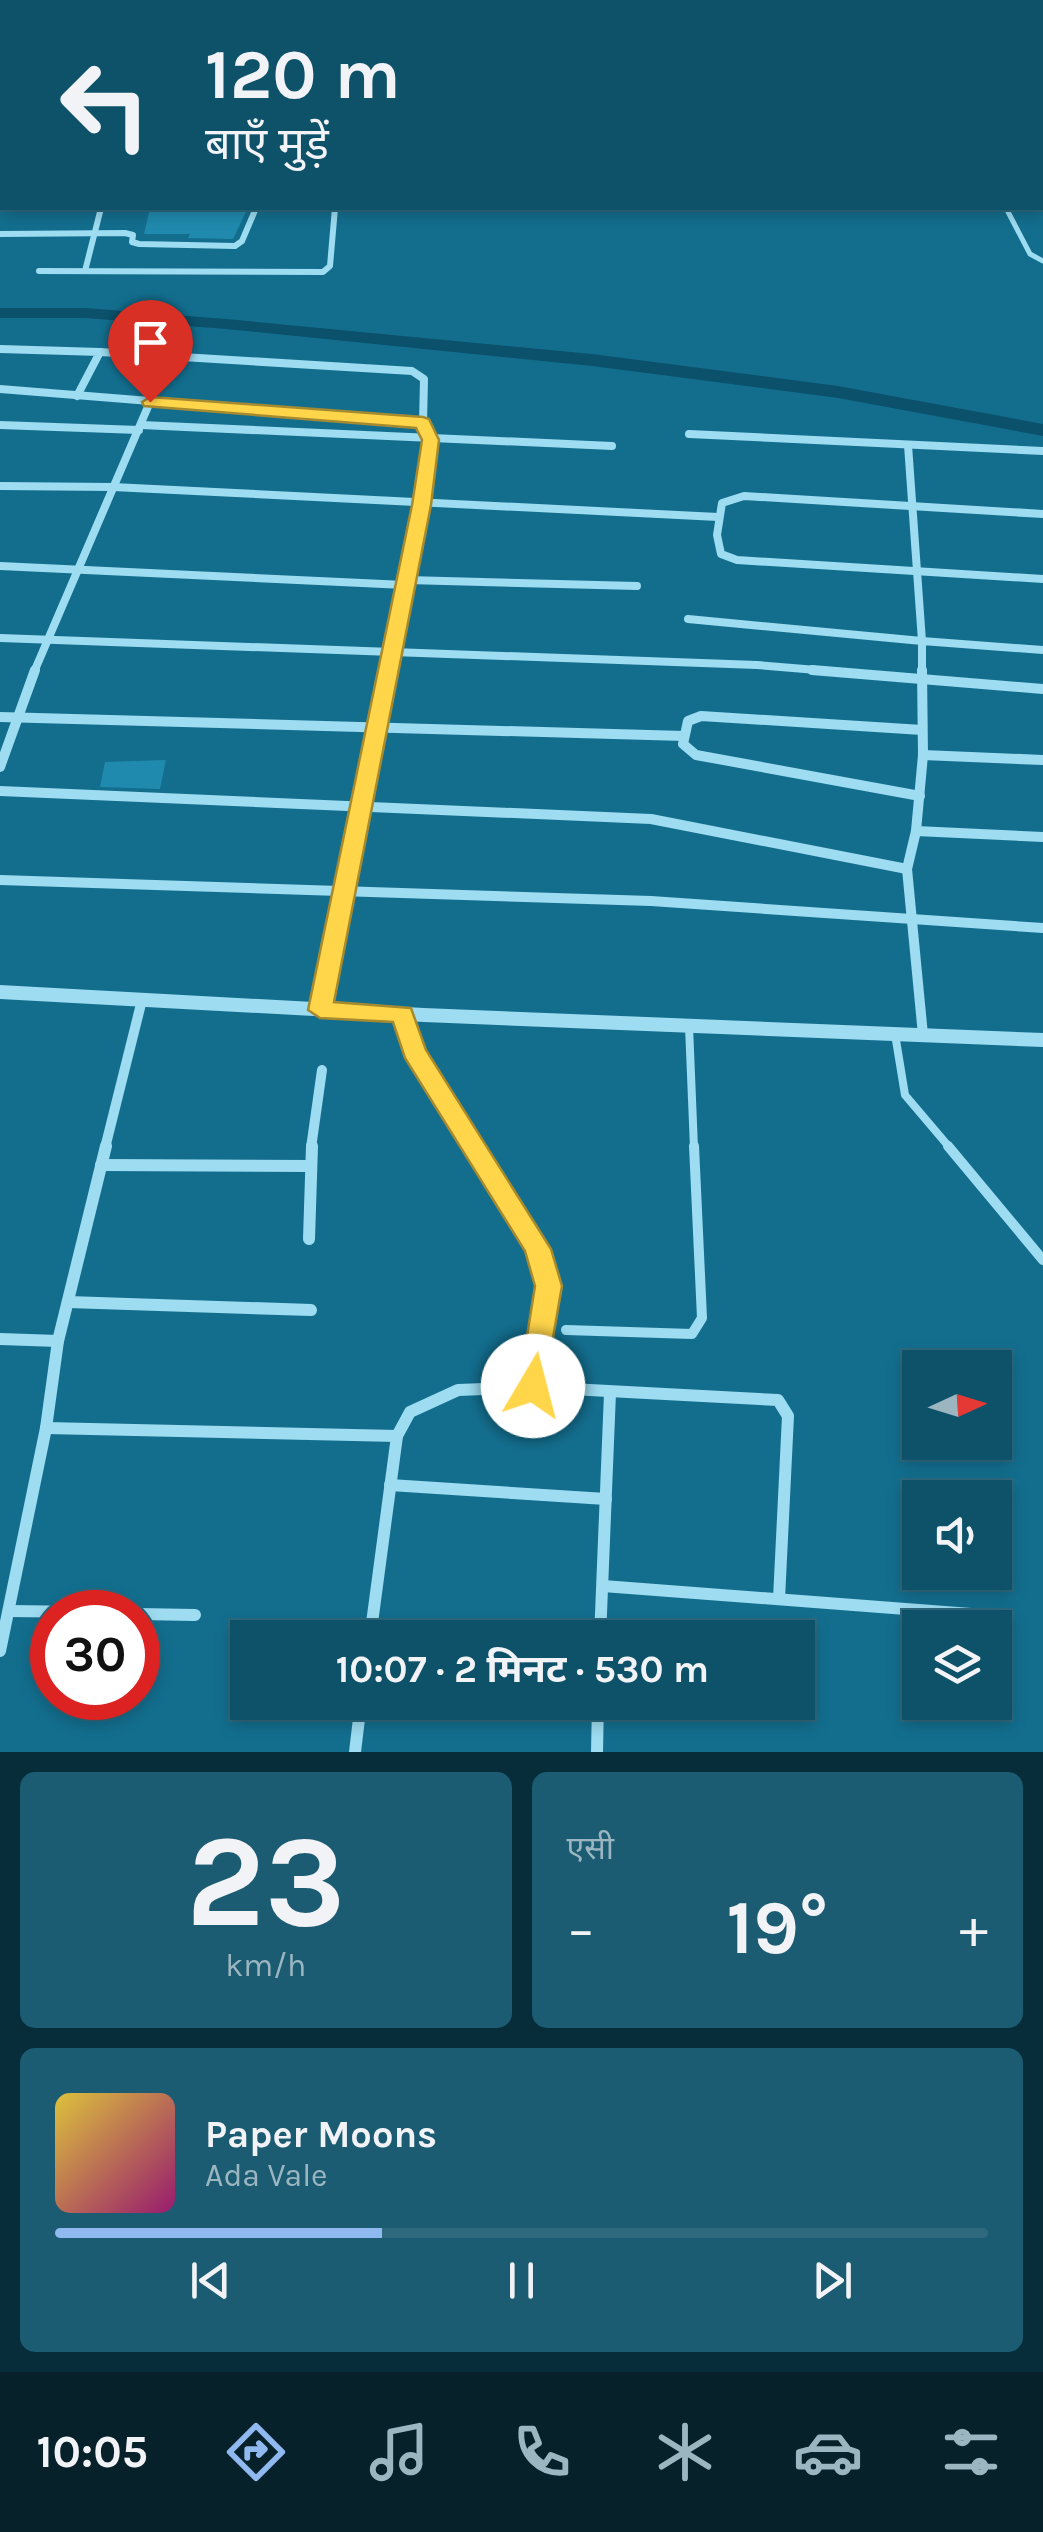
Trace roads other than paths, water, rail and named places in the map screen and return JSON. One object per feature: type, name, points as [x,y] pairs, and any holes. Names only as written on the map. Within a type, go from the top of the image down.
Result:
[{"type":"street","points":[[86,272],[100,210]]},
{"type":"street","points":[[0,234],[125,233],[139,244],[236,246],[255,210]]},
{"type":"street","points":[[39,272],[323,272],[330,266],[336,210]]},
{"type":"street","points":[[0,349],[412,371],[424,380],[423,423],[430,440],[422,505],[320,1010]]},
{"type":"street","points":[[78,396],[100,352]]},
{"type":"street","points":[[0,389],[423,423]]},
{"type":"street","points":[[0,767],[48,640],[150,402]]},
{"type":"street","points":[[0,425],[612,446]]},
{"type":"street","points":[[689,434],[1043,452]]},
{"type":"street","points":[[908,446],[908,506],[922,641],[922,754],[916,831],[907,869],[923,1035]]},
{"type":"street","points":[[0,486],[113,487],[718,517]]},
{"type":"street","points":[[1043,514],[744,496],[722,503],[718,517],[718,548],[728,558],[1043,579]]},
{"type":"street","points":[[0,566],[406,582],[637,586]]},
{"type":"street","points":[[688,619],[1043,650]]},
{"type":"street","points":[[0,638],[392,654],[560,656],[1043,689]]},
{"type":"street","points":[[0,716],[684,736]]},
{"type":"street","points":[[920,796],[696,755],[685,749],[684,736],[688,721],[700,716],[922,730]]},
{"type":"street","points":[[922,754],[1043,760]]},
{"type":"street","points":[[0,790],[651,819],[907,869]]},
{"type":"street","points":[[916,831],[1043,837]]},
{"type":"street","points":[[0,880],[652,901],[1043,928]]},
{"type":"street","points":[[0,992],[402,1014],[1043,1040]]},
{"type":"street","points":[[0,1651],[46,1428],[58,1341],[142,1000]]},
{"type":"street","points":[[402,1014],[414,1052],[546,1267],[548,1286],[533,1386]]},
{"type":"street","points":[[309,1239],[309,1166],[322,1070]]},
{"type":"street","points":[[101,1164],[309,1166]]},
{"type":"street","points":[[68,1302],[311,1310]]},
{"type":"street","points":[[0,1339],[58,1341]]},
{"type":"street","points":[[372,1620],[396,1436],[410,1412],[446,1393],[533,1386],[610,1393],[766,1398],[784,1406],[788,1416],[779,1600]]},
{"type":"street","points":[[601,1620],[610,1393]]},
{"type":"street","points":[[46,1428],[396,1436]]},
{"type":"street","points":[[390,1484],[606,1500]]},
{"type":"street","points":[[602,1586],[916,1610]]},
{"type":"street","points":[[10,1611],[30,1611]]},
{"type":"street","points":[[160,1614],[195,1615]]},
{"type":"street","points":[[354,1752],[358,1720]]},
{"type":"street","points":[[597,1752],[598,1720]]},
{"type":"lane","points":[[1007,210],[1030,254],[1043,261]]},
{"type":"lane","points":[[566,1330],[675,1336],[692,1334],[702,1318],[690,1026]]},
{"type":"lane","points":[[895,1034],[906,1095],[1043,1260]]},
{"type":"waterway","points":[[0,313],[85,313],[226,324],[592,360],[838,392],[1043,430]]}]
